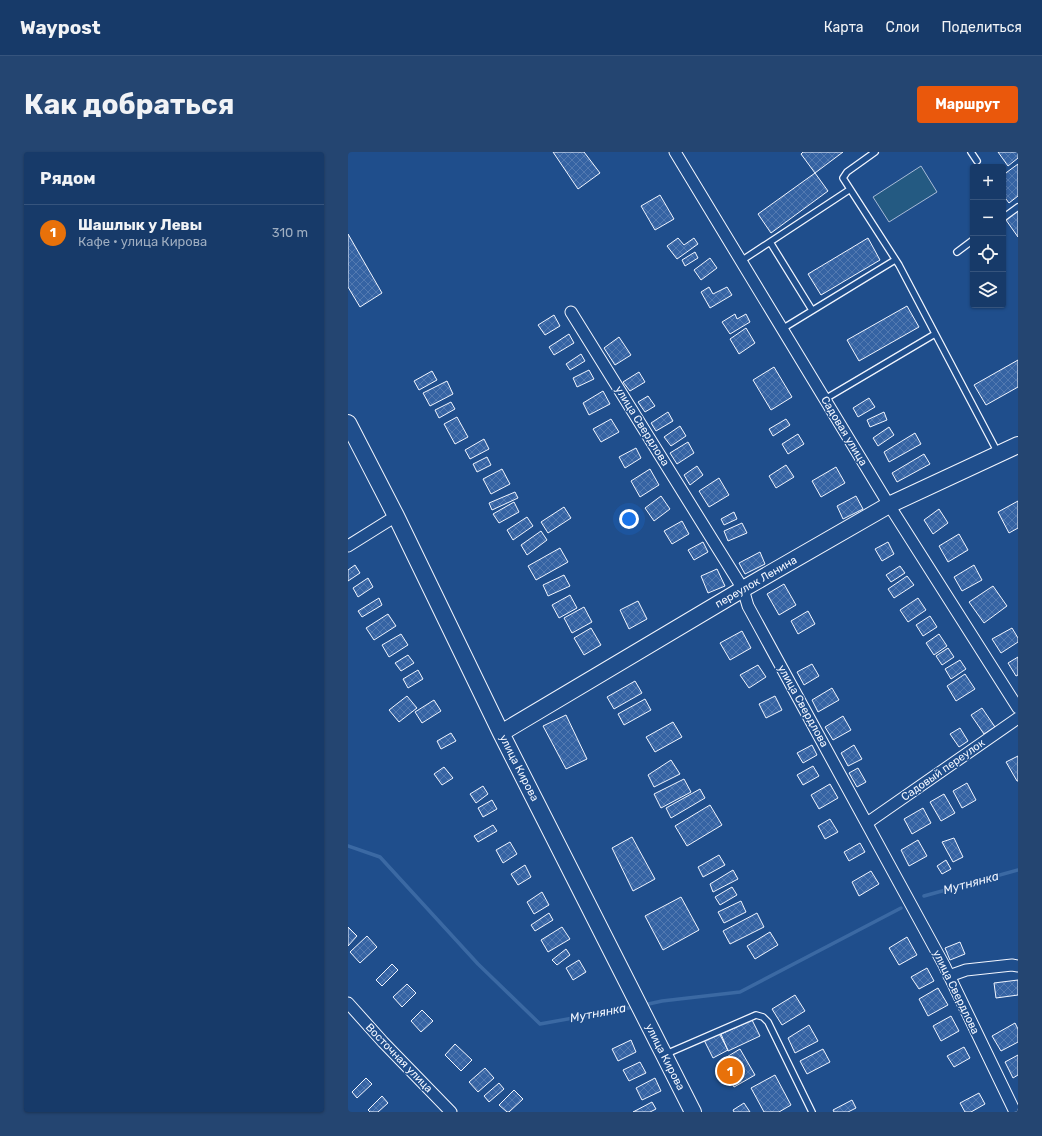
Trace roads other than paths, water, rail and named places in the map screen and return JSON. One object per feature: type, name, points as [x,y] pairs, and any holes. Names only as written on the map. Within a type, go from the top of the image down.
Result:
[{"type":"main road","name":"улица Кирова","points":[[348,423],[396,516],[501,733],[693,1112]]},
{"type":"main road","name":"переулок Ленина","points":[[501,733],[743,589],[889,505],[1018,445]]},
{"type":"street","name":"Садовая улица","points":[[675,152],[889,505],[1018,708]]},
{"type":"street","name":"улица Свердлова","points":[[571,312],[743,589],[748,606],[949,976],[1015,1112]]},
{"type":"street","points":[[348,546],[396,516]]},
{"type":"street","name":"Садовый переулок","points":[[867,823],[1018,718]]},
{"type":"street","points":[[949,976],[966,970],[1012,965],[1018,966]]},
{"type":"street","name":"Восточная улица","points":[[348,1003],[383,1042],[452,1112]]},
{"type":"lane","points":[[875,152],[847,172],[843,178],[849,190],[896,260],[999,454]]},
{"type":"lane","points":[[971,152],[977,161]]},
{"type":"lane","points":[[741,261],[849,190]]},
{"type":"lane","points":[[1006,216],[1018,207]]},
{"type":"lane","points":[[770,242],[812,310]]},
{"type":"lane","points":[[957,252],[970,242]]},
{"type":"lane","points":[[782,329],[896,260]]},
{"type":"lane","points":[[825,399],[935,334]]},
{"type":"lane","points":[[664,1055],[756,1015],[763,1017],[768,1022],[812,1112]]},
{"type":"waterway","name":"Мутнянка","points":[[348,846],[380,857],[478,964],[540,1024],[634,1007]]},
{"type":"waterway","name":"Мутнянка","points":[[924,896],[1018,870]]},
{"type":"waterway","name":"Мутнянка","points":[[644,1005],[662,1001],[740,992],[901,908]]},
{"type":"place","name":"Шашлык у Левы","points":[[730,1071]]}]
